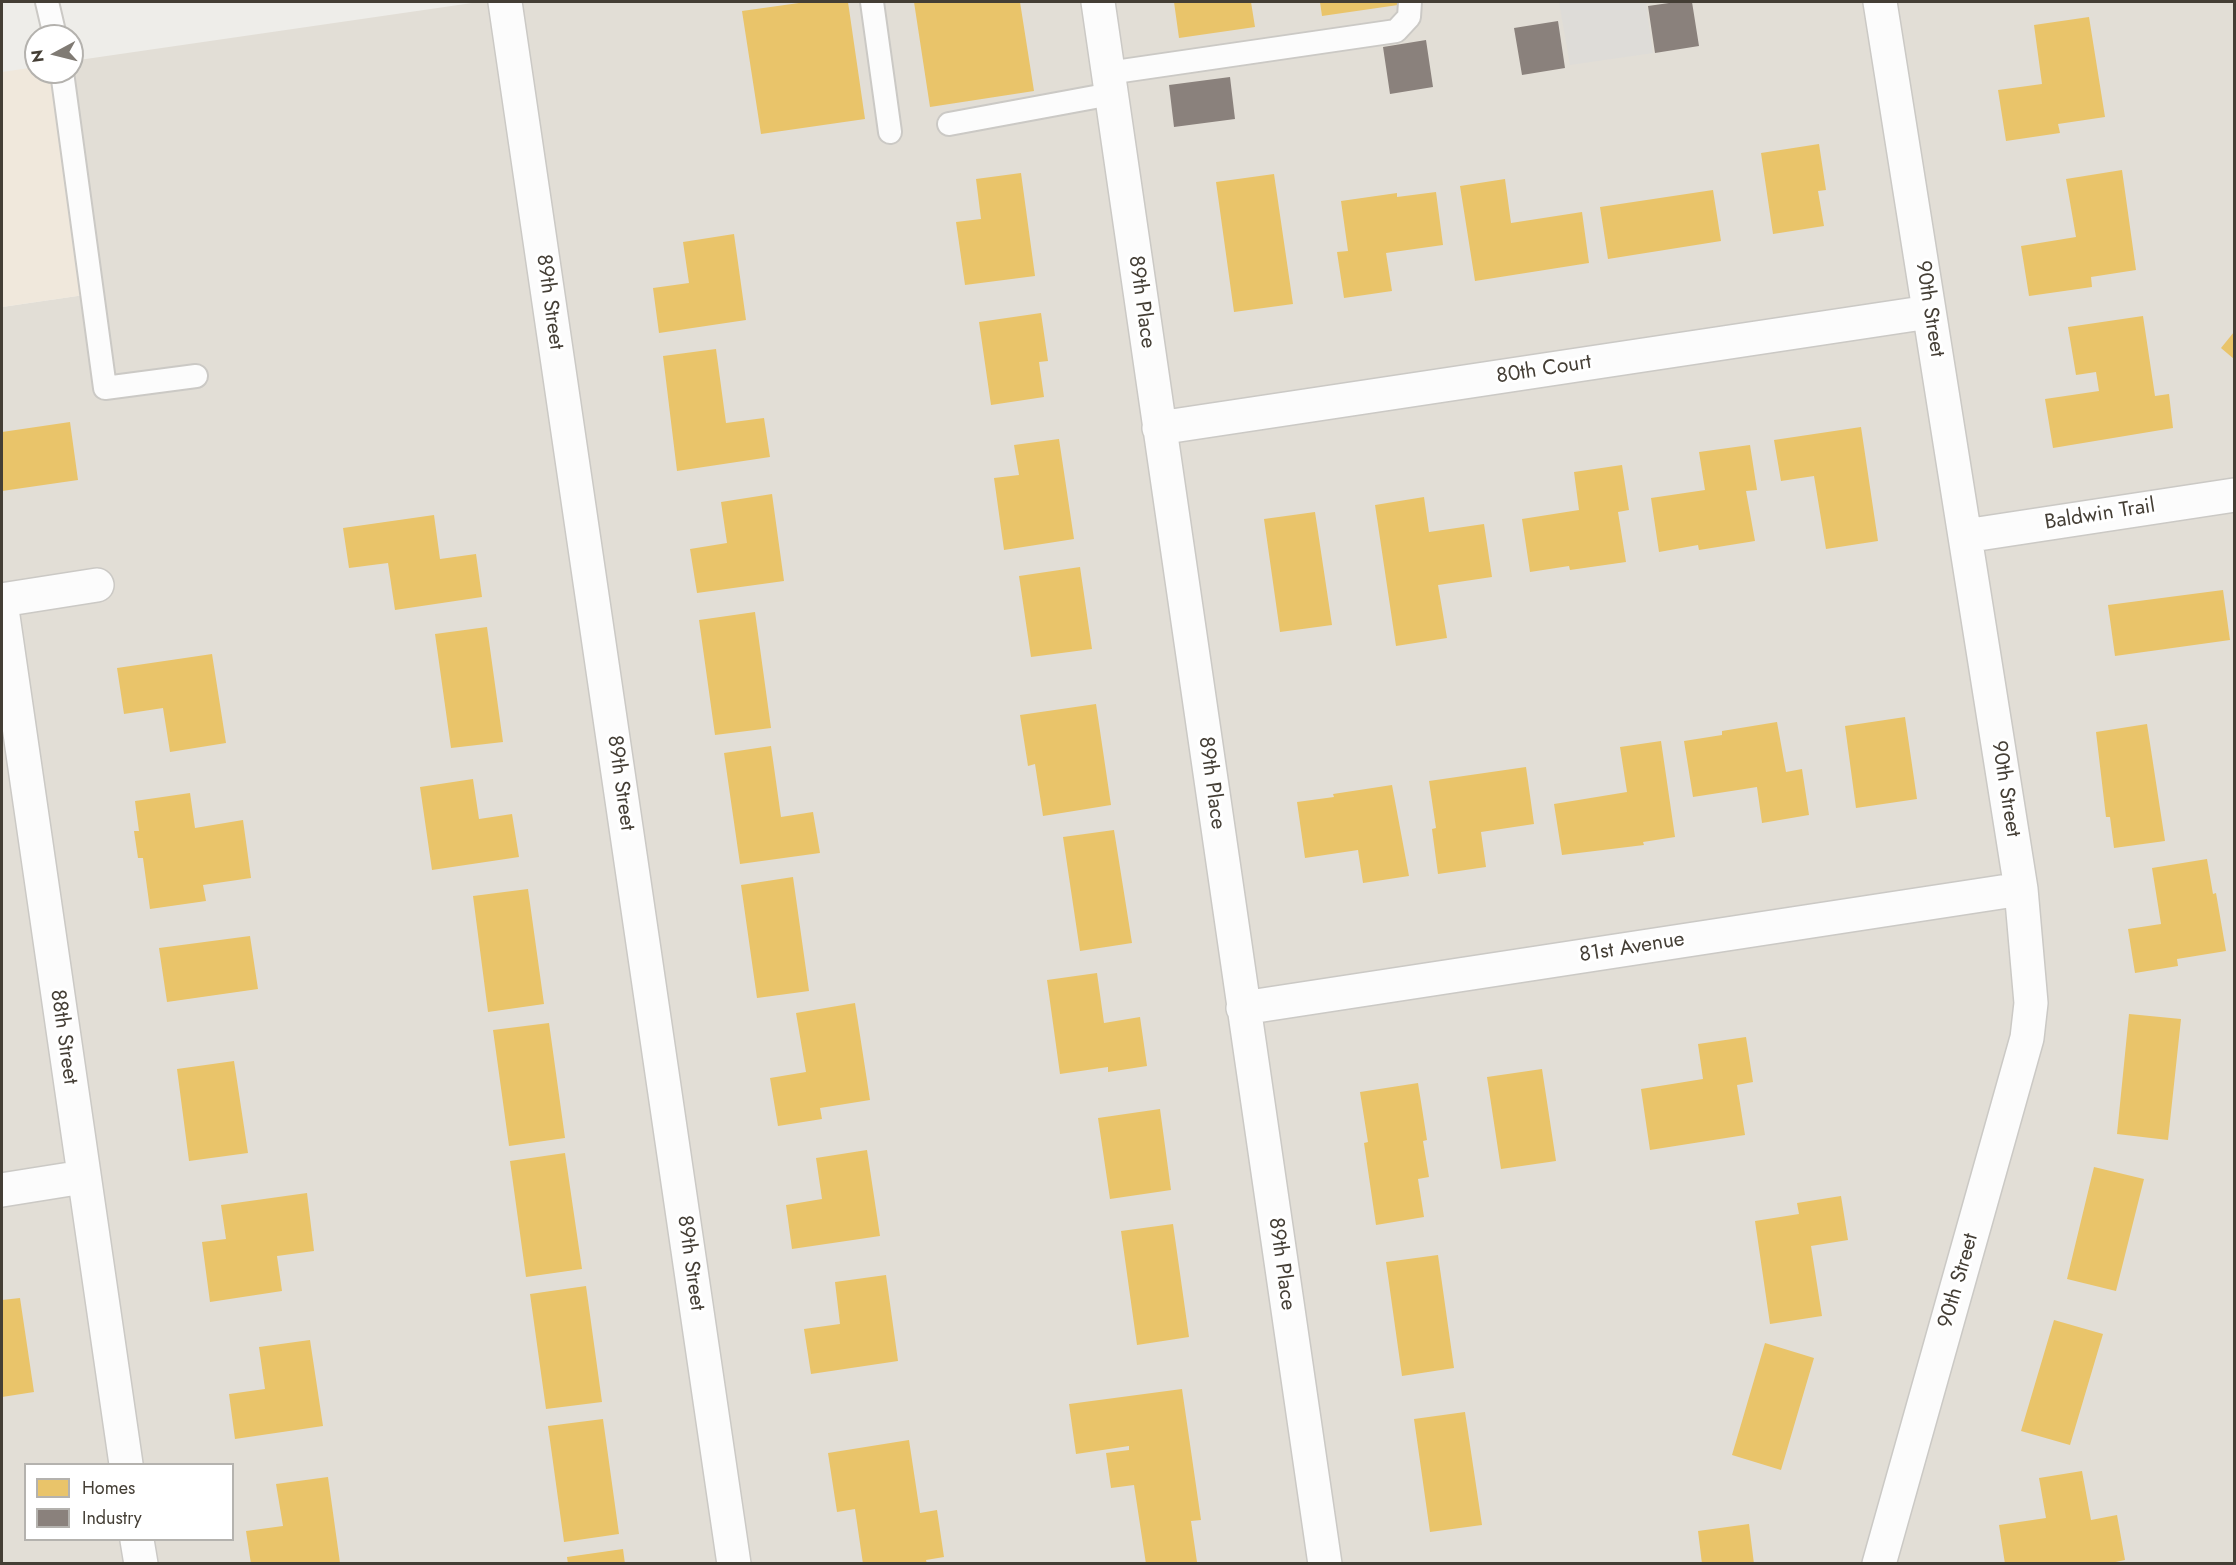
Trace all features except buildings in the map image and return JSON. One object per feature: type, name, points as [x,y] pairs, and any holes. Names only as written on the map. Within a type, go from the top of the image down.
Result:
[{"type":"street","name":"89th Street","points":[[505,2],[734,1563]]},
{"type":"street","name":"89th Place","points":[[1098,2],[1325,1563]]},
{"type":"street","name":"90th Street","points":[[1880,2],[2021,889],[2031,978],[2027,1038],[1880,1563]]},
{"type":"street","name":"80th Court","points":[[1159,428],[1929,312]]},
{"type":"street","name":"Baldwin Trail","points":[[1965,536],[2235,495]]},
{"type":"street","points":[[2,600],[97,585]]},
{"type":"street","name":"88th Street","points":[[2,609],[126,1463]]},
{"type":"street","name":"81st Avenue","points":[[1243,1008],[2021,889]]},
{"type":"street","points":[[2,1190],[84,1177]]},
{"type":"street","points":[[137,1541],[141,1563]]},
{"type":"lane","points":[[47,2],[52,24]]},
{"type":"lane","points":[[873,2],[890,132]]},
{"type":"lane","points":[[949,124],[1109,84],[1396,31],[1409,17],[1410,2]]},
{"type":"lane","points":[[64,84],[105,388],[196,376]]},
{"type":"shaded area","points":[[479,2],[2234,2],[2234,1563],[2,1563],[2,307],[91,294],[74,84],[84,84],[84,59]]},
{"type":"shaded area","points":[[1559,2],[1661,2],[1646,4],[1653,53],[1570,65]]},
{"type":"shaded area","points":[[24,69],[24,84],[64,84],[91,294],[2,307],[2,72]]}]
